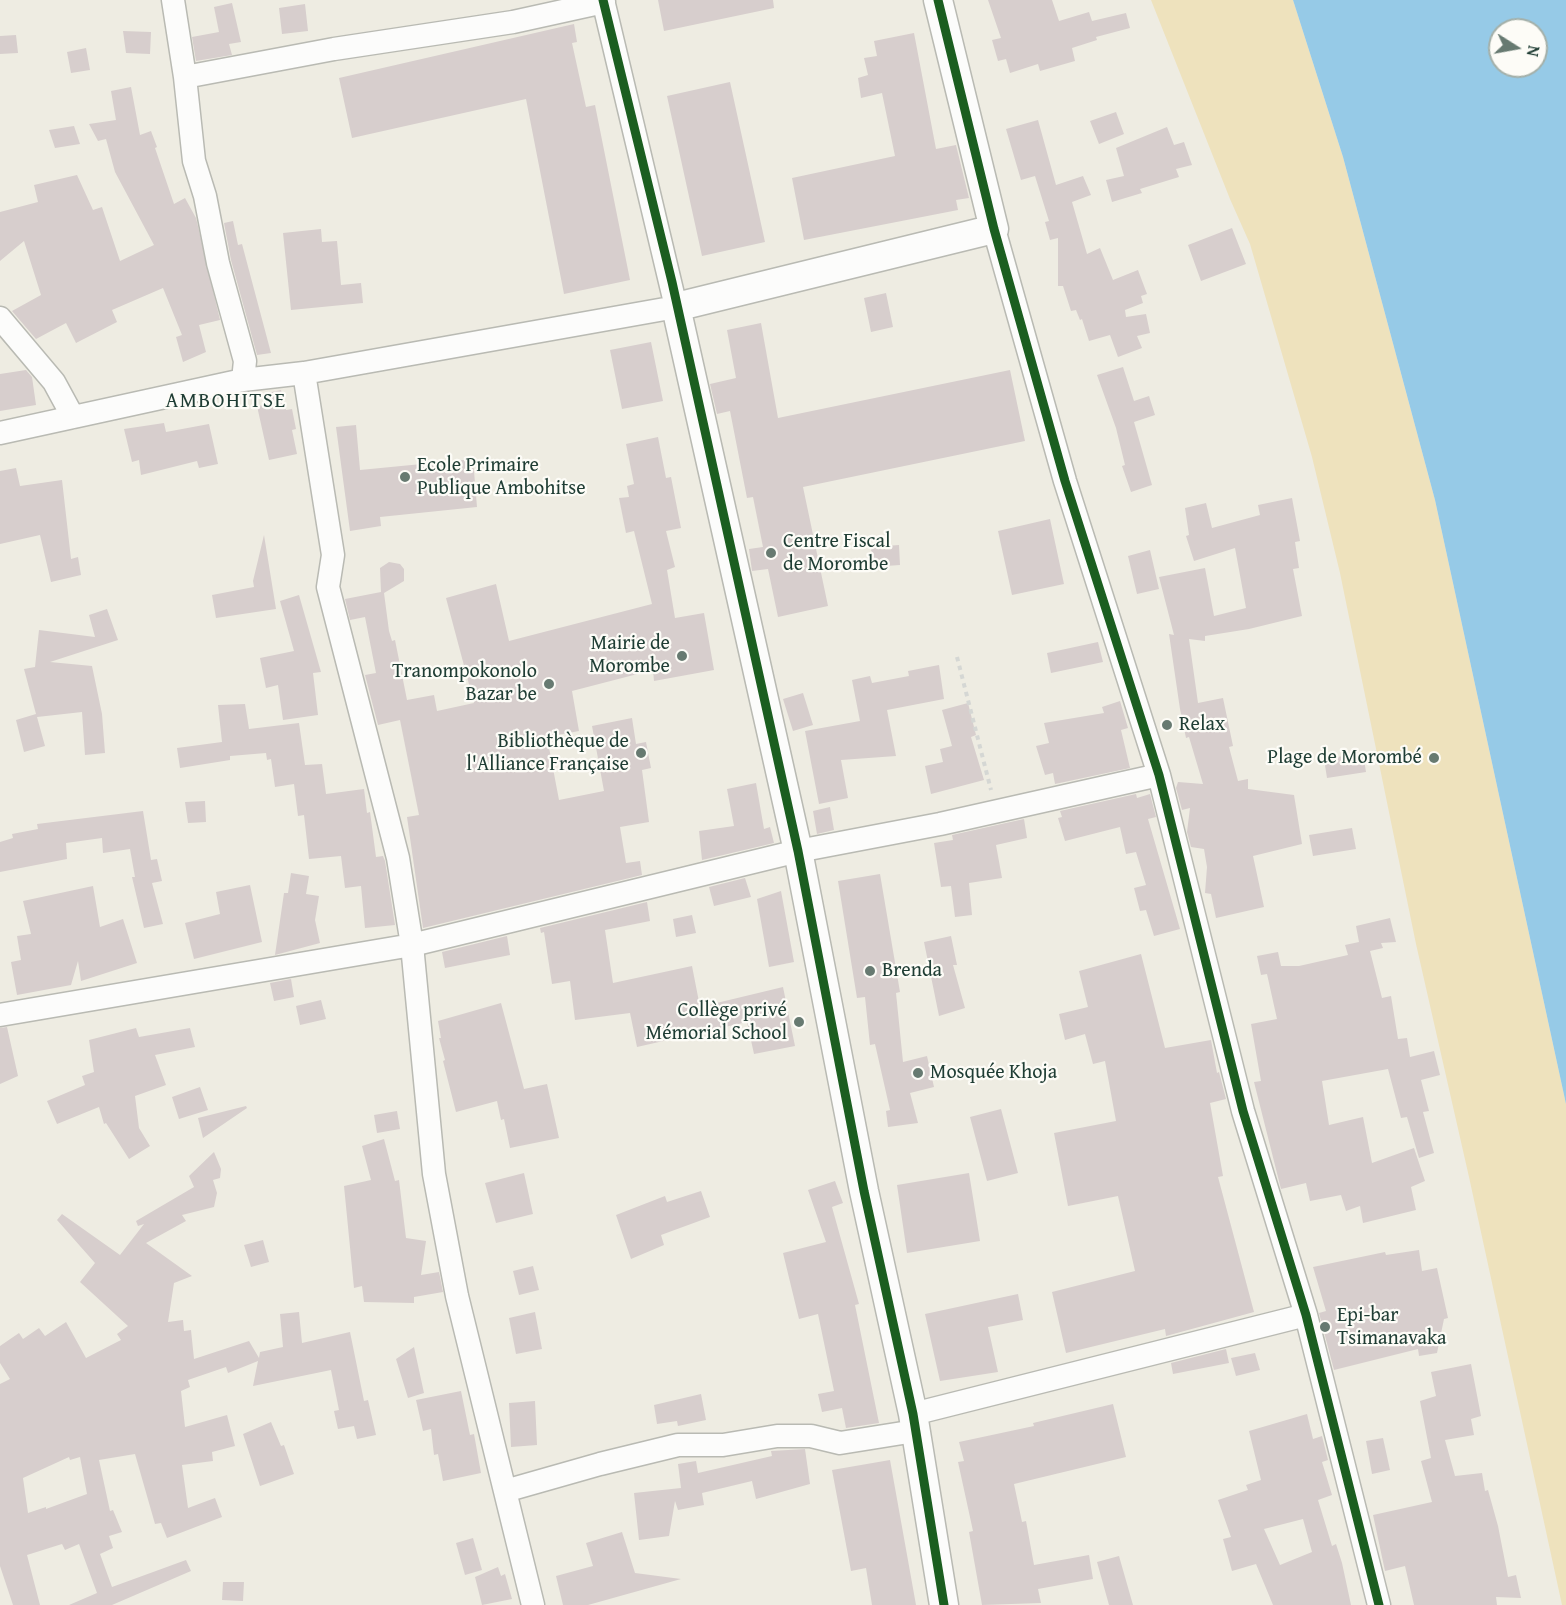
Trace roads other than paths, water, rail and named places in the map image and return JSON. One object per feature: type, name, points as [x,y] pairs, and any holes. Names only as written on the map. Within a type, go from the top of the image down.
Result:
[{"type":"street","points":[[173,0],[185,77],[194,161],[205,196],[218,262],[245,361],[243,380]]},
{"type":"street","points":[[938,0],[994,229],[1065,481],[1159,775],[1243,1111],[1306,1315],[1379,1605]]},
{"type":"street","points":[[185,77],[334,49],[513,22],[603,1],[676,307],[798,851],[864,1191],[914,1422],[944,1605]]},
{"type":"street","points":[[0,433],[243,380],[304,373],[676,307],[994,229]]},
{"type":"street","points":[[0,318],[54,382],[74,417]]},
{"type":"street","points":[[304,373],[333,555],[328,587],[398,858],[412,945],[434,1174],[457,1296],[533,1605]]},
{"type":"street","points":[[1,1010],[412,945],[798,851],[940,824],[1159,775]]},
{"type":"street","points":[[505,1491],[678,1445],[723,1445],[777,1436],[811,1436],[840,1443],[1306,1315]]},
{"type":"water","points":[[1293,0],[1566,0],[1566,1104],[1435,500],[1343,157]]},
{"type":"place","name":"Ecole Primaire Publique Ambohitse","points":[[405,477]]},
{"type":"place","name":"Centre Fiscal de Morombe","points":[[771,553]]},
{"type":"place","name":"Mairie de Morombe","points":[[682,656]]},
{"type":"place","name":"Tranompokonolo Bazar be","points":[[549,684]]},
{"type":"place","name":"Relax","points":[[1167,725]]},
{"type":"place","name":"Bibliothèque de l'Alliance Française","points":[[641,753]]},
{"type":"place","name":"Plage de Morombé","points":[[1434,758]]},
{"type":"place","name":"Brenda","points":[[870,971]]},
{"type":"place","name":"Collège privé Mémorial School","points":[[799,1022]]},
{"type":"place","name":"Mosquée Khoja","points":[[918,1073]]},
{"type":"place","name":"Epi-bar Tsimanavaka","points":[[1325,1327]]},
{"type":"district","name":"AMBOHITSE","points":[[226,402]]}]
